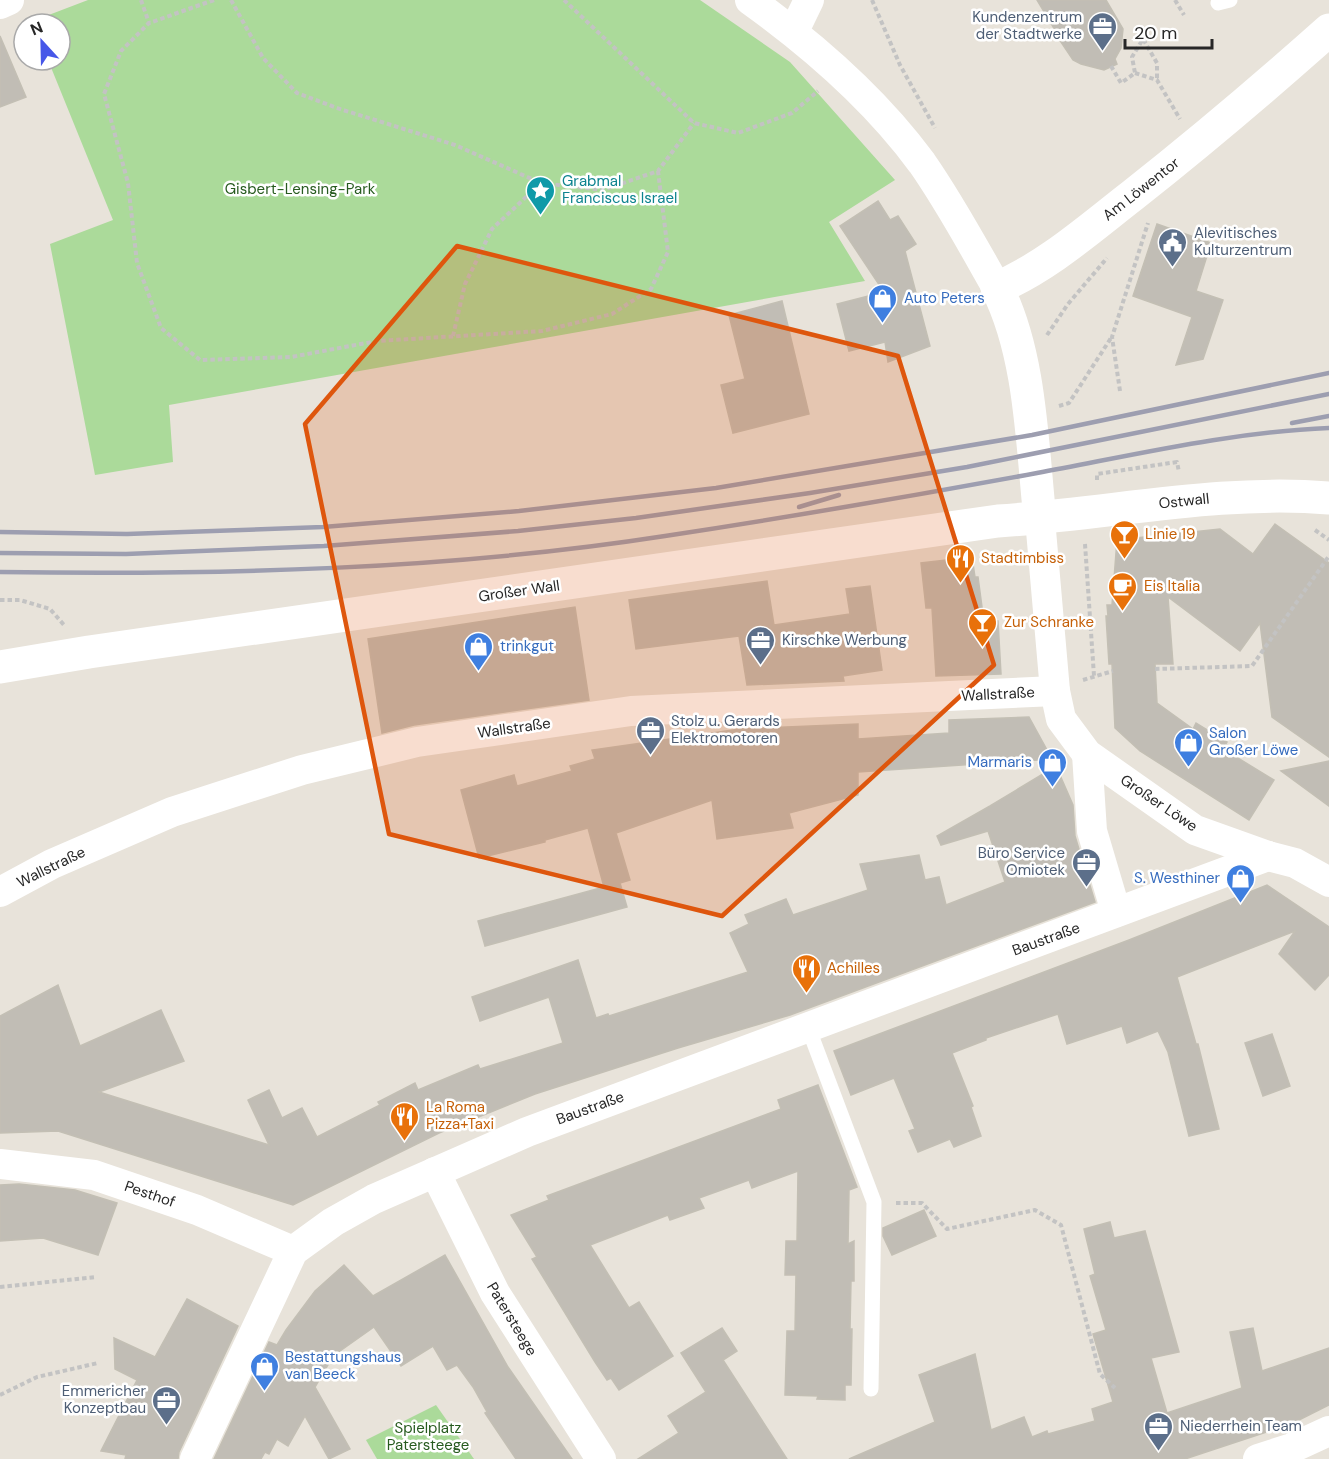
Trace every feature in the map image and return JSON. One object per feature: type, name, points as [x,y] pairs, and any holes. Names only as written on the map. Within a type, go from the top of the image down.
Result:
[{"type":"main road","name":"Am Löwentor","points":[[997,288],[1019,279],[1061,251],[1213,130],[1329,30]]},
{"type":"main road","points":[[997,288],[1007,308],[1022,370],[1030,415],[1040,519]]},
{"type":"main road","name":"Ostwall","points":[[1040,519],[1203,498],[1287,495],[1329,498]]},
{"type":"main road","name":"Großer Wall","points":[[0,667],[89,652],[998,521],[1040,519]]},
{"type":"street","points":[[0,4],[9,0]]},
{"type":"street","points":[[750,0],[794,31],[866,96],[921,162],[997,288]]},
{"type":"street","points":[[794,31],[809,0]]},
{"type":"street","points":[[1040,519],[1054,691]]},
{"type":"street","name":"Großer Löwe","points":[[1054,691],[1061,719],[1087,754],[1195,830],[1268,856],[1295,863],[1329,882]]},
{"type":"street","name":"Wallstraße","points":[[0,892],[52,864],[172,812],[302,770],[417,742],[631,711],[1054,691]]},
{"type":"street","points":[[1087,754],[1092,831],[1116,912],[1268,856]]},
{"type":"street","name":"Baustraße","points":[[195,1459],[293,1251],[333,1222],[374,1199],[527,1132],[1116,912]]},
{"type":"street","name":"Pesthof","points":[[0,1164],[94,1175],[197,1210],[293,1251]]},
{"type":"street","name":"Patersteege","points":[[435,1172],[495,1293],[601,1459]]},
{"type":"street","points":[[1258,1459],[1288,1453],[1329,1431]]},
{"type":"lane","points":[[808,1027],[874,1202],[871,1389]]},
{"type":"path","points":[[141,0],[149,23]]},
{"type":"path","points":[[214,0],[149,23],[121,51],[104,94],[129,183],[137,263],[161,328],[200,360],[291,357],[376,341],[542,331],[612,314],[651,289],[668,252],[658,171]]},
{"type":"path","points":[[231,0],[263,58],[297,93],[455,145],[541,183],[603,190],[658,171],[694,123]]},
{"type":"path","points":[[564,0],[694,123],[738,134],[792,112],[840,73]]},
{"type":"path","points":[[1175,0],[1185,15]]},
{"type":"path","points":[[1135,73],[1132,57],[1143,39],[1157,63],[1157,80],[1179,116]]},
{"type":"path","points":[[1111,66],[1121,83],[1135,73]]},
{"type":"path","points":[[1135,73],[1157,80]]},
{"type":"path","points":[[453,336],[465,284],[492,229],[541,183]]},
{"type":"path","points":[[1030,415],[1069,403],[1112,337],[1150,219]]},
{"type":"path","points":[[1112,337],[1120,391]]},
{"type":"path","points":[[1097,484],[1097,474],[1137,467],[1177,462],[1179,471]]},
{"type":"path","points":[[1085,544],[1094,676]]},
{"type":"path","points":[[1155,669],[1252,666],[1329,556]]},
{"type":"path","points":[[0,600],[20,600],[50,609],[89,652]]},
{"type":"path","points":[[874,1202],[922,1203],[947,1229],[1035,1210],[1061,1225],[1100,1374],[1115,1388]]},
{"type":"path","points":[[0,1287],[96,1277]]},
{"type":"path","points":[[0,1395],[37,1377],[98,1363]]},
{"type":"highlighted area","points":[[457,246],[898,356],[994,665],[722,916],[389,834],[305,424]]},
{"type":"green space","name":"Gisbert-Lensing-Park","points":[[88,0],[700,0],[790,62],[895,180],[829,222],[865,281],[169,405],[173,462],[95,475],[50,244],[113,220],[53,72],[72,72],[72,12],[57,12]]},
{"type":"green space","name":"Spielplatz Patersteege","points":[[436,1405],[474,1459],[377,1459],[366,1440]]},
{"type":"building","points":[[1037,0],[1106,0],[1123,29],[1121,48],[1115,59],[1117,64],[1104,70],[1073,60]]},
{"type":"building","points":[[0,36],[12,64],[12,72],[15,72],[26,97],[0,107]]},
{"type":"building","points":[[878,201],[890,220],[898,216],[916,244],[905,251],[930,346],[888,362],[885,342],[849,351],[837,304],[884,292],[840,226]]},
{"type":"building","name":"Alevitisches Kulturzentrum","points":[[1157,224],[1211,243],[1196,291],[1223,300],[1203,359],[1176,365],[1192,317],[1133,296]]},
{"type":"building","points":[[782,301],[809,414],[733,433],[721,385],[745,379],[729,315]]},
{"type":"building","points":[[1275,524],[1329,563],[1329,757],[1272,717],[1260,623],[1240,651],[1168,597],[1173,664],[1155,664],[1157,703],[1193,729],[1196,723],[1227,742],[1223,749],[1274,780],[1249,820],[1140,751],[1115,728],[1112,664],[1109,664],[1106,616],[1108,616],[1107,605],[1112,605],[1117,540],[1220,529],[1253,554]]},
{"type":"building","points":[[972,557],[975,577],[978,577],[984,622],[998,621],[1001,674],[936,676],[932,608],[926,608],[921,563]]},
{"type":"building","points":[[767,581],[774,625],[850,614],[846,589],[870,586],[882,670],[843,676],[844,681],[747,685],[739,636],[636,649],[629,600]]},
{"type":"building","name":"trinkgut","points":[[575,607],[589,700],[414,725],[382,733],[368,639]]},
{"type":"building","points":[[1029,717],[1052,759],[858,772],[858,795],[789,813],[793,828],[717,839],[712,800],[616,833],[630,880],[620,883],[627,907],[485,946],[478,921],[604,887],[588,828],[545,840],[545,842],[479,858],[461,790],[514,775],[517,786],[572,771],[570,766],[595,759],[592,750],[740,729],[858,724],[858,739],[949,733],[949,720]]},
{"type":"building","points":[[1329,761],[1329,806],[1281,771]]},
{"type":"building","points":[[1056,766],[1073,805],[1075,836],[1095,902],[790,1015],[535,1094],[439,1133],[293,1205],[58,1131],[0,1133],[0,1016],[58,985],[80,1046],[161,1010],[184,1061],[99,1092],[269,1145],[248,1100],[269,1090],[282,1118],[302,1108],[317,1137],[380,1105],[378,1102],[415,1083],[418,1090],[478,1065],[480,1069],[563,1043],[549,997],[480,1021],[472,997],[578,960],[596,1018],[608,1014],[609,1016],[748,972],[730,933],[749,924],[745,915],[786,899],[793,915],[868,890],[860,864],[919,855],[925,880],[939,877],[946,905],[1005,882],[988,831],[941,845],[937,836]]},
{"type":"building","points":[[1267,885],[1329,927],[1329,975],[1315,990],[1279,954],[1295,931],[1177,977],[1196,1044],[1198,1044],[1219,1129],[1189,1136],[1168,1052],[1158,1031],[1127,1043],[1122,1026],[1067,1044],[1058,1014],[986,1038],[986,1040],[952,1053],[973,1106],[971,1107],[981,1136],[954,1147],[950,1139],[918,1152],[909,1131],[915,1129],[894,1078],[851,1095],[834,1051],[1129,940]]},
{"type":"building","points":[[1272,1034],[1290,1086],[1263,1096],[1245,1043]]},
{"type":"building","points":[[818,1085],[857,1187],[849,1190],[848,1244],[854,1241],[854,1281],[851,1281],[851,1385],[845,1385],[845,1400],[785,1395],[787,1331],[795,1331],[796,1275],[785,1275],[786,1241],[797,1241],[798,1171],[752,1188],[749,1180],[699,1198],[704,1208],[670,1220],[668,1215],[590,1245],[629,1308],[639,1302],[673,1356],[619,1390],[611,1378],[607,1380],[595,1362],[532,1259],[537,1257],[511,1215],[549,1200],[547,1196],[781,1109],[778,1100]]},
{"type":"building","points":[[19,1184],[75,1190],[117,1203],[98,1255],[43,1238],[0,1241],[0,1185]]},
{"type":"building","points":[[924,1210],[936,1236],[892,1255],[883,1236],[883,1228]]},
{"type":"building","points":[[1110,1222],[1114,1238],[1145,1231],[1179,1352],[1151,1358],[1167,1413],[1242,1388],[1230,1332],[1253,1328],[1262,1371],[1329,1348],[1329,1405],[1291,1424],[1185,1459],[849,1459],[935,1422],[919,1375],[975,1354],[991,1430],[1024,1417],[1032,1437],[1047,1431],[1048,1434],[1095,1421],[1092,1409],[1113,1402],[1093,1334],[1106,1330],[1090,1276],[1095,1274],[1084,1229]]},
{"type":"building","points":[[445,1255],[508,1367],[572,1459],[516,1459],[485,1413],[487,1412],[473,1387],[457,1365],[447,1370],[433,1346],[401,1366],[374,1327],[333,1356],[315,1387],[350,1449],[329,1459],[305,1416],[288,1446],[277,1439],[269,1454],[265,1452],[261,1459],[214,1459],[269,1342],[277,1345],[315,1291],[344,1265],[373,1296]]},
{"type":"building","points":[[187,1299],[238,1326],[179,1452],[178,1459],[125,1459],[126,1455],[101,1451],[137,1380],[115,1369],[114,1338],[155,1357]]},
{"type":"building","points":[[722,1328],[737,1351],[723,1360],[787,1459],[638,1459],[679,1433],[668,1416],[706,1392],[681,1353]]},
{"type":"railway","points":[[0,532],[127,534],[323,527],[519,511],[716,488],[1032,435],[1329,373]]},
{"type":"railway","points":[[0,553],[126,554],[324,546],[518,531],[636,518],[967,467],[1329,394]]},
{"type":"railway","points":[[1292,423],[1329,416]]},
{"type":"railway","points":[[0,572],[250,571],[417,563],[500,556],[665,536],[851,506],[1219,439],[1329,428]]},
{"type":"railway","points":[[799,507],[839,495]]},
{"type":"place","name":"Kundenzentrum der Stadtwerke","points":[[1103,52]]},
{"type":"place","name":"Grabmal Franciscus Israel","points":[[541,216]]},
{"type":"place","name":"Alevitisches Kulturzentrum","points":[[1173,268]]},
{"type":"place","name":"Auto Peters","points":[[883,324]]},
{"type":"place","name":"Linie 19","points":[[1124,560]]},
{"type":"place","name":"Stadtimbiss","points":[[960,584]]},
{"type":"place","name":"Eis Italia","points":[[1123,612]]},
{"type":"place","name":"Zur Schranke","points":[[983,648]]},
{"type":"place","name":"Kirschke Werbung","points":[[761,666]]},
{"type":"place","name":"trinkgut","points":[[479,672]]},
{"type":"place","name":"Stolz u. Gerards Elektromotoren","points":[[650,756]]},
{"type":"place","name":"Salon Großer Löwe","points":[[1188,768]]},
{"type":"place","name":"Marmaris","points":[[1053,788]]},
{"type":"place","name":"Büro Service Omiotek","points":[[1086,888]]},
{"type":"place","name":"S. Westhiner","points":[[1241,904]]},
{"type":"place","name":"Achilles","points":[[806,994]]},
{"type":"place","name":"La Roma Pizza+Taxi","points":[[405,1142]]},
{"type":"place","name":"Bestattungshaus van Beeck","points":[[264,1392]]},
{"type":"place","name":"Emmericher Konzeptbau","points":[[167,1426]]},
{"type":"place","name":"Niederrhein Team","points":[[1159,1452]]}]
